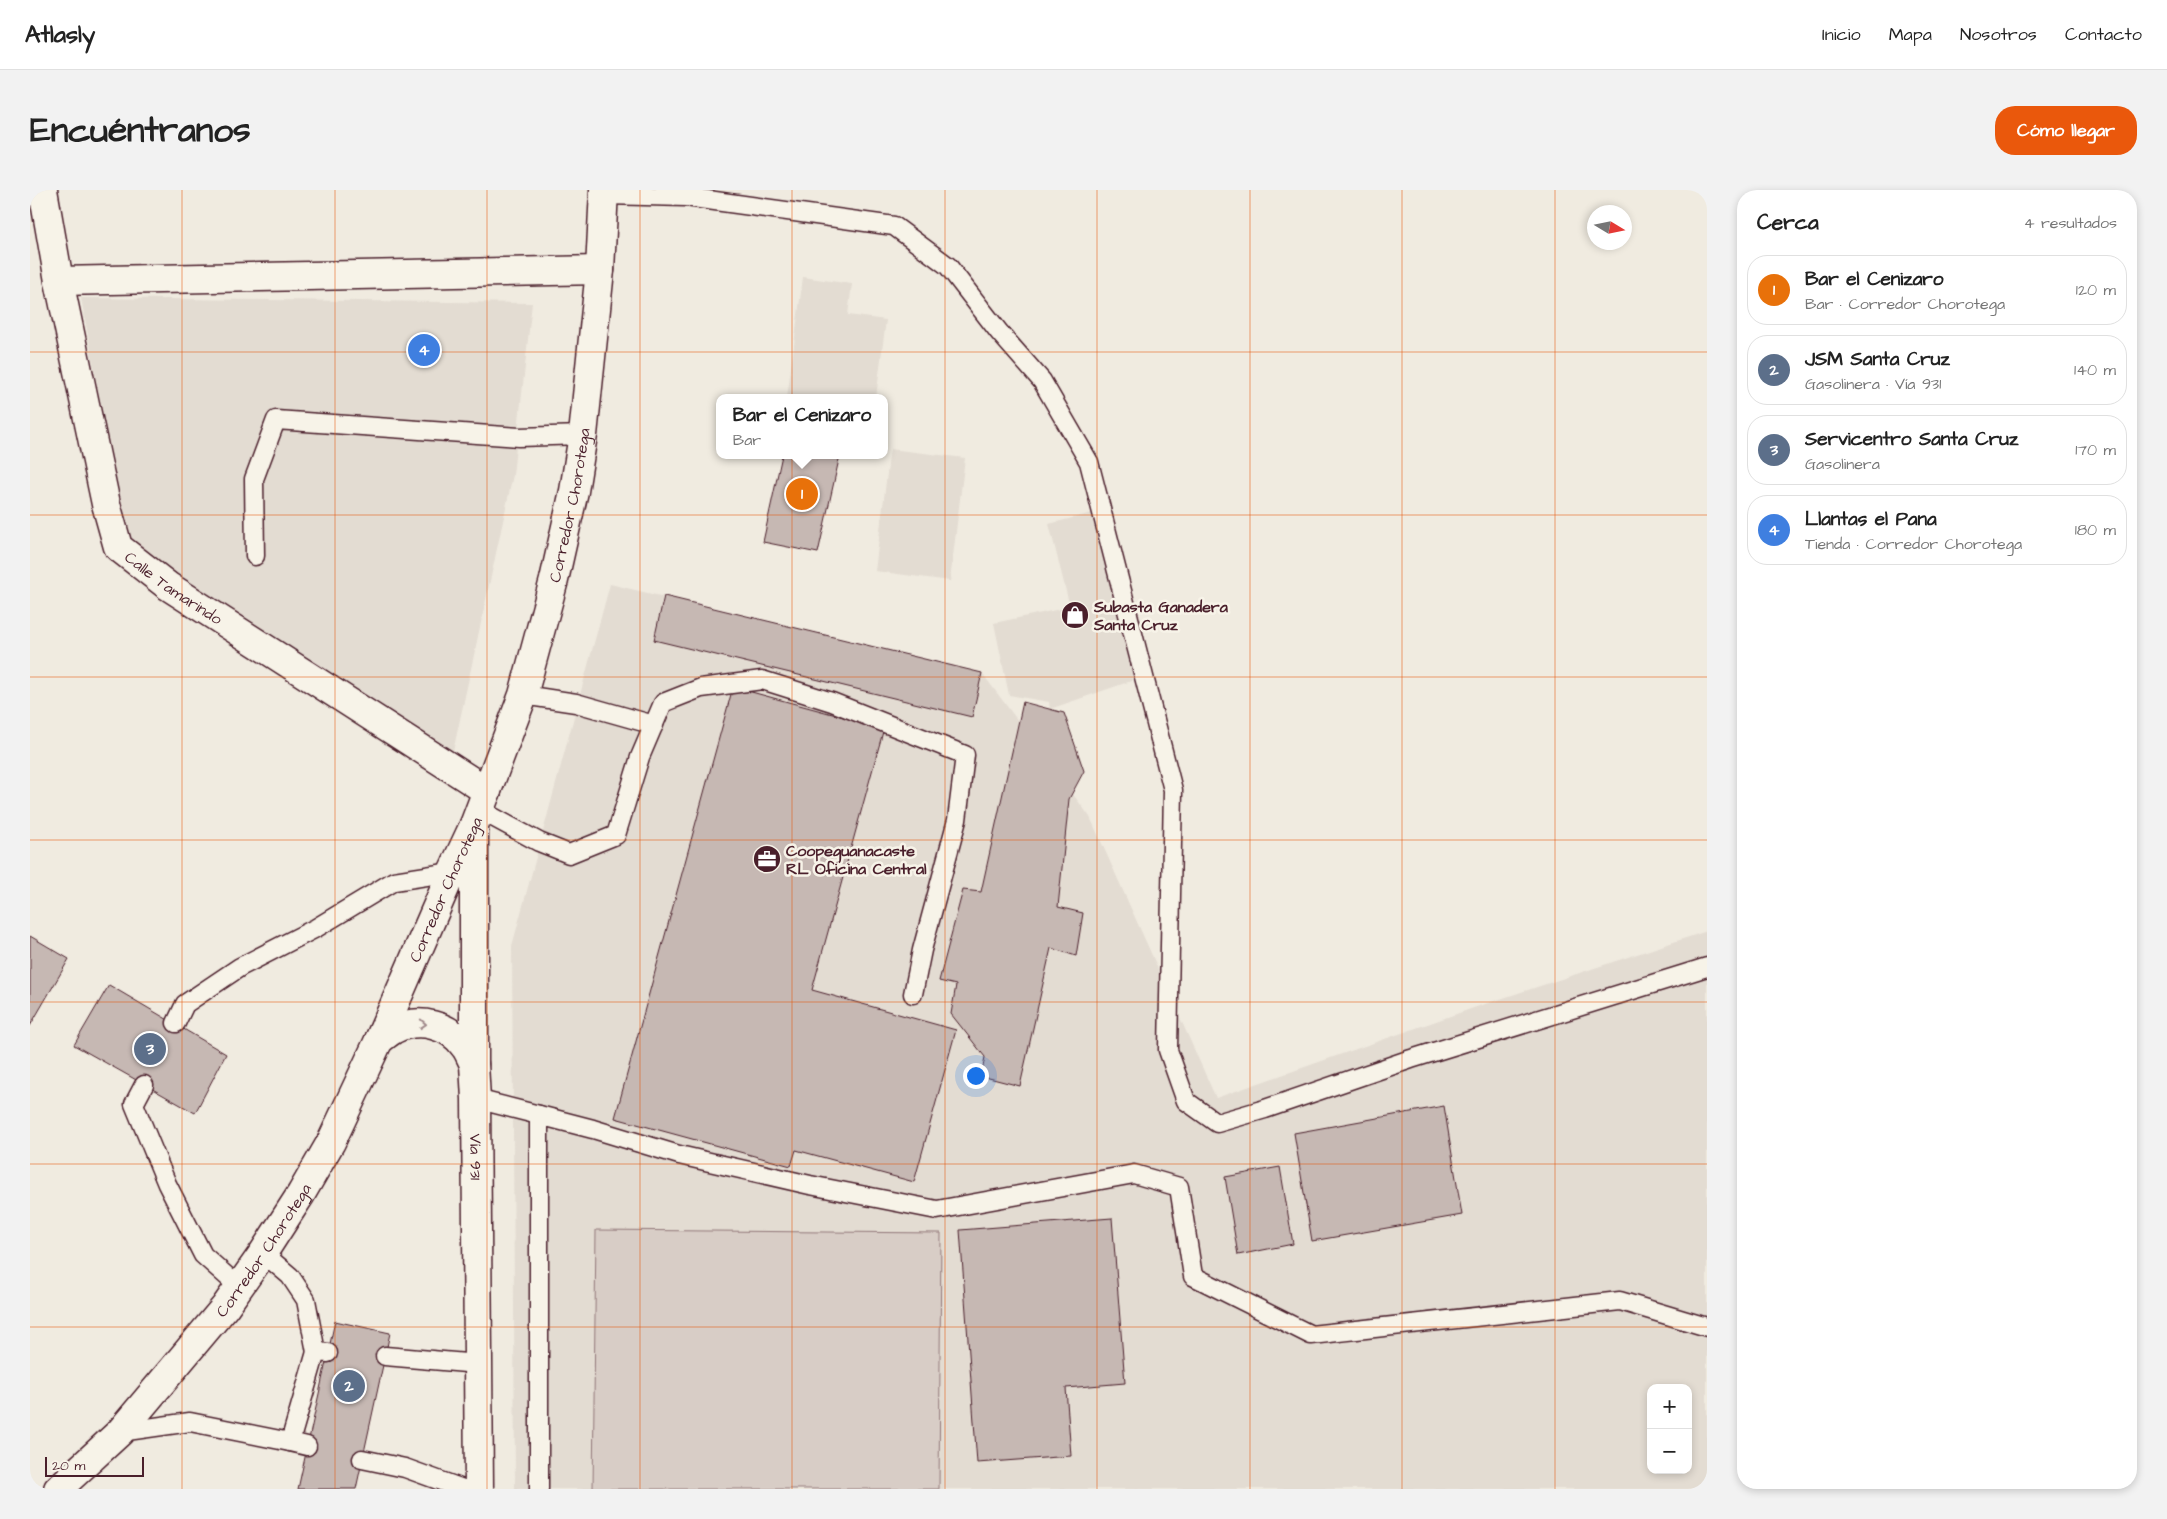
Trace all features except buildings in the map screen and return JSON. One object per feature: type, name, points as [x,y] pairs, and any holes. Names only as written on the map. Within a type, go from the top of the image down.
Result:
[{"type":"street","name":"Calle Tamarindo","points":[[43,190],[59,281],[106,504],[118,547],[168,586],[480,809]]},
{"type":"street","name":"Corredor Chorotega","points":[[58,1489],[120,1432],[225,1307],[263,1253],[331,1142],[379,1040],[480,809],[523,695],[558,562],[574,491],[583,435],[600,270],[604,193]]},
{"type":"street","points":[[59,281],[600,270]]},
{"type":"street","name":"Vía 931","points":[[479,1489],[476,1099],[474,1064],[480,809]]},
{"type":"street","points":[[379,1040],[395,1029],[414,1023],[434,1024],[451,1032],[466,1047],[474,1064]]},
{"type":"lane","points":[[604,193],[686,197],[720,196],[894,226],[948,266],[999,332],[1042,381],[1089,462],[1173,790],[1168,1050],[1186,1101],[1217,1123],[1265,1109],[1410,1059],[1707,966]]},
{"type":"lane","points":[[255,556],[254,479],[276,420],[518,437],[583,435]]},
{"type":"lane","points":[[480,809],[540,842],[569,854],[616,835],[640,757],[663,703],[701,688],[762,680],[832,702],[965,755],[957,820],[922,950],[913,994]]},
{"type":"lane","points":[[523,695],[576,703],[654,725]]},
{"type":"lane","points":[[176,1023],[185,1004],[240,967],[316,928],[394,881],[452,872]]},
{"type":"lane","points":[[144,1085],[134,1104],[167,1184],[203,1255],[240,1287]]},
{"type":"lane","points":[[476,1099],[593,1129],[679,1155],[937,1210],[1134,1174],[1179,1187],[1192,1276],[1311,1335],[1620,1301],[1707,1327]]},
{"type":"lane","points":[[539,1115],[539,1489]]},
{"type":"lane","points":[[120,1432],[190,1422],[299,1444],[322,1352],[306,1300],[290,1276],[263,1253]]},
{"type":"lane","points":[[385,1356],[478,1364]]},
{"type":"lane","points":[[362,1459],[405,1468],[463,1489]]},
{"type":"shaded area","points":[[803,277],[852,284],[848,315],[886,320],[877,394],[788,394]]},
{"type":"shaded area","points":[[81,298],[532,303],[513,475],[451,761],[127,549]]},
{"type":"shaded area","points":[[890,449],[965,458],[950,581],[875,571]]},
{"type":"shaded area","name":"Subasta Ganadera Santa Cruz","points":[[1092,513],[1134,680],[1050,709],[1049,702],[1009,695],[994,623],[1070,607],[1049,524]]},
{"type":"shaded area","points":[[610,584],[982,673],[1090,817],[1216,1098],[1482,1005],[1707,931],[1707,1489],[515,1489],[512,946]]},
{"type":"shaded area","points":[[596,1230],[941,1233],[939,1489],[593,1489]]},
{"type":"place","name":"Llantas el Pana","points":[[424,350]]},
{"type":"place","name":"Bar el Cenizaro","points":[[802,494]]},
{"type":"place","name":"Subasta Ganadera Santa Cruz","points":[[1075,615]]},
{"type":"place","name":"Coopeguanacaste RL Oficina Central","points":[[767,859]]},
{"type":"place","name":"Servicentro Santa Cruz","points":[[150,1049]]},
{"type":"place","name":"JSM Santa Cruz","points":[[349,1386]]}]
